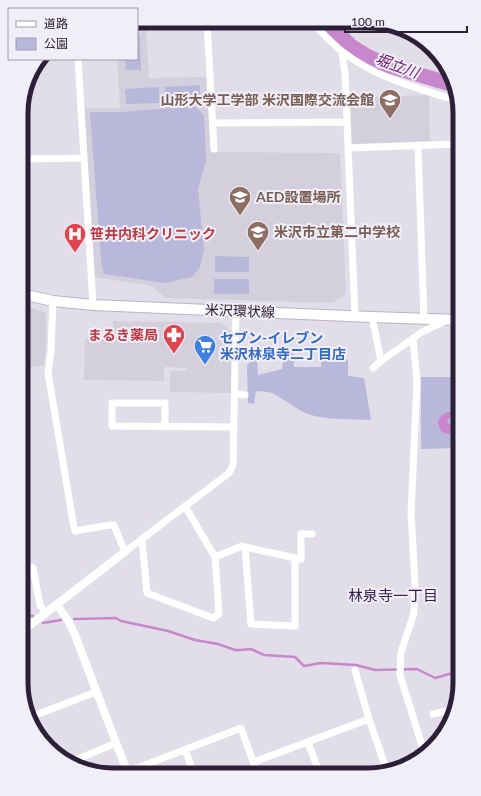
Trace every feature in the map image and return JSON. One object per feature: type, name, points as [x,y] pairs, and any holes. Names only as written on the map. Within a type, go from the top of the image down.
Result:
[{"type":"main road","name":"米沢環状線","points":[[28,295],[53,301],[93,305],[453,319]]},
{"type":"street","points":[[207,28],[214,149]]},
{"type":"street","points":[[318,28],[342,52],[383,76],[452,99]]},
{"type":"street","points":[[342,52],[345,74],[355,316]]},
{"type":"street","points":[[78,60],[93,305]]},
{"type":"street","points":[[213,123],[347,122]]},
{"type":"street","points":[[348,148],[453,144]]},
{"type":"street","points":[[418,146],[424,319]]},
{"type":"street","points":[[28,158],[84,158]]},
{"type":"street","points":[[53,301],[48,373],[74,528],[75,530],[110,525],[114,526],[126,551]]},
{"type":"street","points":[[28,627],[229,473],[233,466],[236,311]]},
{"type":"street","points":[[372,317],[381,361]]},
{"type":"street","points":[[374,368],[381,361],[422,332],[449,319]]},
{"type":"street","points":[[413,338],[418,382],[411,513],[415,583],[414,613],[401,652],[400,675],[423,748]]},
{"type":"street","points":[[235,394],[245,395]]},
{"type":"street","points":[[165,426],[165,403],[112,402],[112,426],[234,427]]},
{"type":"street","points":[[142,540],[147,593],[213,618],[220,614],[215,557],[185,506]]},
{"type":"street","points":[[215,557],[242,546],[295,558],[295,560],[301,559],[301,534],[312,534]]},
{"type":"street","points":[[245,547],[252,624],[295,626],[295,560]]},
{"type":"street","points":[[28,567],[33,568],[40,604],[46,613]]},
{"type":"street","points":[[57,605],[69,622],[75,635],[125,768]]},
{"type":"street","points":[[355,670],[369,719],[385,766]]},
{"type":"street","points":[[34,716],[96,692]]},
{"type":"street","points":[[433,714],[447,712]]},
{"type":"street","points":[[254,762],[369,719]]},
{"type":"street","points":[[139,768],[241,728],[256,768]]},
{"type":"street","points":[[308,742],[317,768]]},
{"type":"street","points":[[76,760],[116,744]]},
{"type":"street","points":[[185,749],[192,768]]},
{"type":"shaded area","name":"米沢市立第二中学校","points":[[138,28],[146,28],[149,78],[206,77],[211,152],[340,153],[346,293],[333,303],[166,298],[152,286],[94,277],[82,108],[120,108],[117,60],[138,60]]},
{"type":"shaded area","name":"山形大学工学部 米沢国際交流会館","points":[[429,95],[430,141],[352,144],[350,98]]},
{"type":"shaded area","points":[[28,224],[29,249],[28,249]]},
{"type":"shaded area","points":[[28,307],[46,313],[46,349],[44,365],[28,367]]},
{"type":"shaded area","points":[[113,321],[221,323],[233,332],[232,393],[170,392],[170,371],[187,371],[187,368],[164,367],[164,381],[84,380],[85,339],[113,340]]},
{"type":"shaded area","points":[[448,412],[453,412],[453,419],[449,418],[447,420],[448,423],[453,426],[453,432],[449,434],[440,430],[438,421],[442,415]]},
{"type":"green space","points":[[138,35],[140,35],[141,70],[126,70],[125,60],[138,60]]},
{"type":"green space","points":[[200,85],[200,100],[166,102],[165,87]]},
{"type":"green space","points":[[159,87],[160,103],[126,104],[125,89]]},
{"type":"green space","points":[[194,106],[204,115],[206,161],[198,189],[204,250],[200,267],[192,277],[165,283],[104,274],[101,261],[90,112],[121,112]]},
{"type":"green space","points":[[215,256],[249,257],[249,272],[215,272]]},
{"type":"green space","points":[[214,279],[249,279],[249,294],[214,294]]},
{"type":"green space","points":[[262,348],[266,354],[257,357],[258,375],[282,369],[284,353],[293,352],[294,367],[321,367],[321,354],[331,354],[348,360],[348,376],[364,378],[371,420],[328,418],[309,414],[268,392],[256,391],[254,404],[248,403],[247,366],[255,354]]},
{"type":"green space","points":[[421,377],[453,377],[453,448],[421,449]]},
{"type":"waterway","name":"堀立川","points":[[332,28],[351,46],[383,64],[448,83]]},
{"type":"waterway","points":[[28,616],[33,616]]},
{"type":"waterway","points":[[74,619],[116,618],[121,621],[168,631],[195,640],[218,644],[235,650],[251,649],[264,655],[295,657],[304,666],[321,663],[356,665],[375,670],[417,669],[435,678],[453,673]]},
{"type":"waterway","points":[[43,623],[61,620]]},
{"type":"place","name":"山形大学工学部 米沢国際交流会館","points":[[390,120]]},
{"type":"place","name":"AED設置場所","points":[[240,216]]},
{"type":"place","name":"米沢市立第二中学校","points":[[258,252]]},
{"type":"place","name":"笹井内科クリニック","points":[[75,254]]},
{"type":"place","name":"まるき薬局","points":[[174,354]]},
{"type":"place","name":"セブン-イレブン 米沢林泉寺二丁目店","points":[[205,366]]},
{"type":"district","name":"林泉寺一丁目","points":[[393,596]]}]
